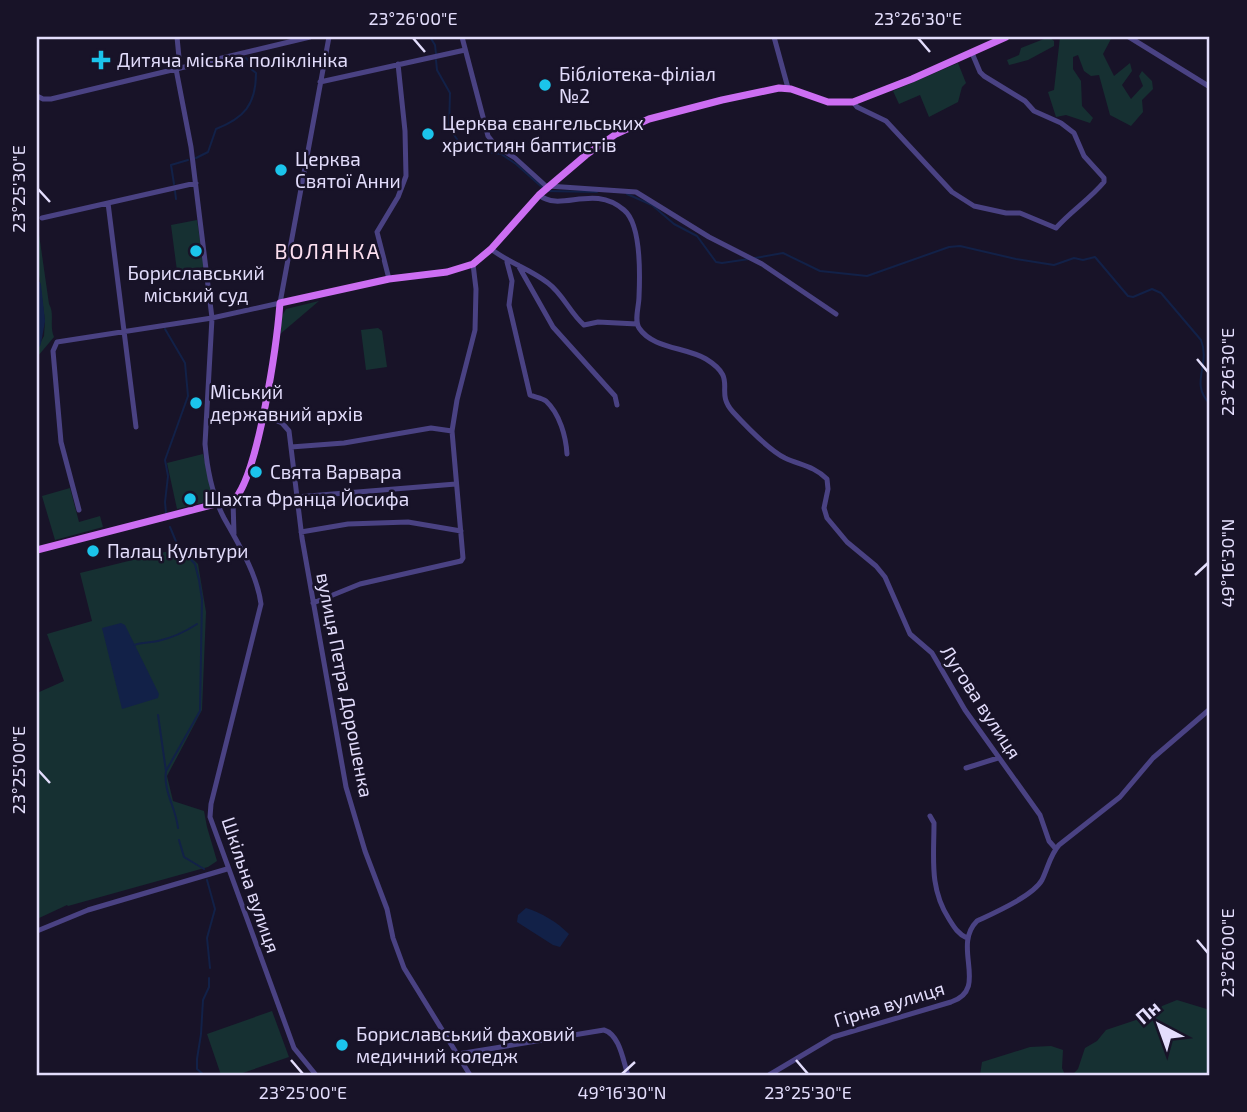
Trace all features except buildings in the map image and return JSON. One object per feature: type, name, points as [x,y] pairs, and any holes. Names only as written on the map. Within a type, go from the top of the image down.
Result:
[{"type":"main road","points":[[37,550],[233,500],[244,485],[263,415],[280,303],[389,279],[447,272],[473,264],[491,249],[545,190],[598,146],[639,123],[741,95],[788,88],[828,102],[853,102],[1006,37]]},
{"type":"street","name":"Шкільна вулиця","points":[[177,37],[178,68],[196,183],[212,318],[206,459],[218,504],[253,578],[261,604],[211,804],[212,828],[294,1048],[316,1075]]},
{"type":"street","points":[[37,96],[51,99],[310,37]]},
{"type":"street","points":[[79,510],[61,442],[53,351],[57,342],[212,318],[280,303],[329,37]]},
{"type":"street","points":[[462,37],[488,136],[496,146],[515,158],[545,190],[545,200],[602,198],[619,205],[630,216],[637,238],[637,324],[584,325],[550,285],[518,265],[507,262],[491,249]]},
{"type":"street","points":[[774,37],[788,88]]},
{"type":"street","points":[[1129,37],[1210,87]]},
{"type":"street","points":[[320,82],[464,50]]},
{"type":"street","points":[[853,102],[857,107],[886,121],[952,192],[974,206],[1006,213],[1020,213],[1056,228],[1064,218],[1093,195],[1104,182],[1104,178],[1084,156],[1074,133],[1061,123],[1034,111],[1025,102],[984,76],[979,72],[972,53]]},
{"type":"street","points":[[389,279],[377,232],[398,197],[406,176],[405,131],[398,64]]},
{"type":"street","points":[[43,218],[196,183]]},
{"type":"street","points":[[545,190],[636,192],[709,237],[740,251],[742,255],[789,281],[836,314]]},
{"type":"street","points":[[108,203],[136,427]]},
{"type":"street","points":[[507,262],[512,281],[509,304],[530,395],[544,400],[554,414],[566,436],[567,454]]},
{"type":"street","points":[[313,603],[361,584],[461,561],[463,558],[453,431],[457,400],[475,330],[476,289],[473,264]]},
{"type":"street","points":[[518,265],[552,327],[615,396],[617,405]]},
{"type":"street","name":"Лугова вулиця","points":[[637,324],[651,340],[702,357],[717,366],[725,377],[725,399],[732,411],[778,454],[814,468],[827,479],[824,508],[827,518],[847,542],[881,572],[910,634],[932,653],[965,710],[1040,815],[1049,841],[1056,849]]},
{"type":"street","name":"вулиця Петра Дорошенка","points":[[263,415],[286,426],[291,447],[301,532],[346,787],[365,851],[387,909],[397,953],[404,968],[470,1075]]},
{"type":"street","points":[[291,447],[344,443],[431,428],[453,431]]},
{"type":"street","points":[[296,497],[456,485]]},
{"type":"street","name":"Шкільна вулиця","points":[[233,500],[234,534]]},
{"type":"street","points":[[301,532],[348,524],[408,522],[461,531]]},
{"type":"street","points":[[930,816],[934,823],[934,884],[940,906],[960,935],[967,938],[977,921],[1034,889],[1042,881],[1056,849],[1120,796],[1153,758],[1210,709]]},
{"type":"street","points":[[966,768],[998,758]]},
{"type":"street","points":[[37,931],[88,910],[227,869]]},
{"type":"street","name":"Гірна вулиця","points":[[772,1075],[833,1037],[957,1000],[968,989],[969,984],[967,938]]},
{"type":"street","points":[[458,1054],[604,1030],[609,1031],[615,1038],[628,1075]]},
{"type":"green space","points":[[1049,37],[1054,41],[1054,46],[1028,60],[1009,65],[1007,60],[1019,55],[1021,48]]},
{"type":"green space","points":[[1060,37],[1112,37],[1103,54],[1114,76],[1130,63],[1132,71],[1122,85],[1131,99],[1143,86],[1139,76],[1142,71],[1152,81],[1153,89],[1142,100],[1143,112],[1131,126],[1110,115],[1099,75],[1091,76],[1084,71],[1078,55],[1073,57],[1073,69],[1081,81],[1082,106],[1093,118],[1090,123],[1066,115],[1056,117],[1048,92],[1054,90]]},
{"type":"green space","points":[[958,63],[966,83],[962,87],[958,102],[929,117],[920,95],[899,104],[893,91]]},
{"type":"green space","points":[[37,220],[54,337],[38,356],[37,349],[44,336],[45,321],[37,260]]},
{"type":"green space","points":[[197,220],[204,267],[177,271],[171,225]]},
{"type":"green space","points":[[319,301],[279,335],[286,309]]},
{"type":"green space","points":[[378,328],[382,331],[387,367],[366,370],[361,330]]},
{"type":"green space","points":[[203,454],[214,500],[177,509],[167,463]]},
{"type":"green space","points":[[70,488],[79,522],[100,516],[103,527],[55,540],[42,496]]},
{"type":"green space","points":[[181,548],[198,564],[206,612],[202,710],[167,776],[173,801],[204,811],[217,861],[208,867],[67,905],[37,919],[37,693],[64,681],[47,634],[92,621],[80,573]]},
{"type":"green space","points":[[1177,1000],[1210,1010],[1210,1075],[1072,1075],[1078,1069],[1085,1048],[1097,1041],[1106,1030],[1157,1013],[1162,1006]]},
{"type":"green space","points":[[272,1011],[289,1057],[237,1075],[221,1075],[207,1034]]},
{"type":"green space","points":[[1051,1046],[1063,1050],[1062,1068],[1065,1075],[980,1075],[982,1062],[1030,1047]]},
{"type":"water","points":[[121,623],[125,625],[159,694],[158,698],[122,709],[102,628]]},
{"type":"water","points":[[526,908],[549,918],[569,934],[560,947],[517,922],[518,915]]},
{"type":"waterway","points":[[430,37],[436,54]]},
{"type":"waterway","points":[[196,158],[208,152],[216,129],[241,115],[254,94],[256,73],[246,58],[228,65],[217,62]]},
{"type":"waterway","points":[[436,60],[437,70],[450,93],[449,128],[464,149],[501,154],[543,188]]},
{"type":"waterway","points":[[174,184],[171,165],[188,160]]},
{"type":"waterway","points":[[175,191],[176,199]]},
{"type":"waterway","points":[[547,191],[597,192]]},
{"type":"waterway","points":[[627,194],[652,205],[674,224],[697,236],[716,262],[749,259]]},
{"type":"waterway","points":[[755,258],[783,253],[820,271],[867,276],[949,247],[960,246],[1054,265],[1074,258],[1083,260],[1095,257],[1128,296],[1133,297],[1152,289],[1161,293],[1201,340],[1204,358],[1201,389],[1210,404]]},
{"type":"waterway","points":[[37,285],[41,321],[37,343]]},
{"type":"waterway","points":[[165,329],[185,363],[188,396],[165,460],[168,476],[166,513]]},
{"type":"waterway","points":[[166,771],[200,711],[202,599],[195,564],[177,544],[170,527]]},
{"type":"waterway","points":[[134,645],[168,638],[197,624]]},
{"type":"waterway","points":[[158,715],[166,786],[178,828]]},
{"type":"waterway","points":[[179,840],[184,857],[204,869]]},
{"type":"waterway","points":[[207,880],[215,909],[207,938],[210,968]]},
{"type":"waterway","points":[[204,1075],[197,1069],[197,1059],[203,1000],[209,987],[209,978]]},
{"type":"place","name":"Дитяча міська поліклініка","points":[[101,60]]},
{"type":"place","name":"Бібліотека-філіал №2","points":[[545,85]]},
{"type":"place","name":"Церква євангельських християн баптистів","points":[[428,134]]},
{"type":"place","name":"Церква Святої Анни","points":[[281,170]]},
{"type":"place","name":"Бориславський міський суд","points":[[196,251]]},
{"type":"place","name":"Міський державний архів","points":[[196,403]]},
{"type":"place","name":"Свята Варвара","points":[[256,472]]},
{"type":"place","name":"Шахта Франца Йосифа","points":[[190,499]]},
{"type":"place","name":"Палац Культури","points":[[93,551]]},
{"type":"place","name":"Бориславський фаховий медичний коледж","points":[[342,1045]]},
{"type":"district","name":"ВОЛЯНКА","points":[[328,252]]}]
